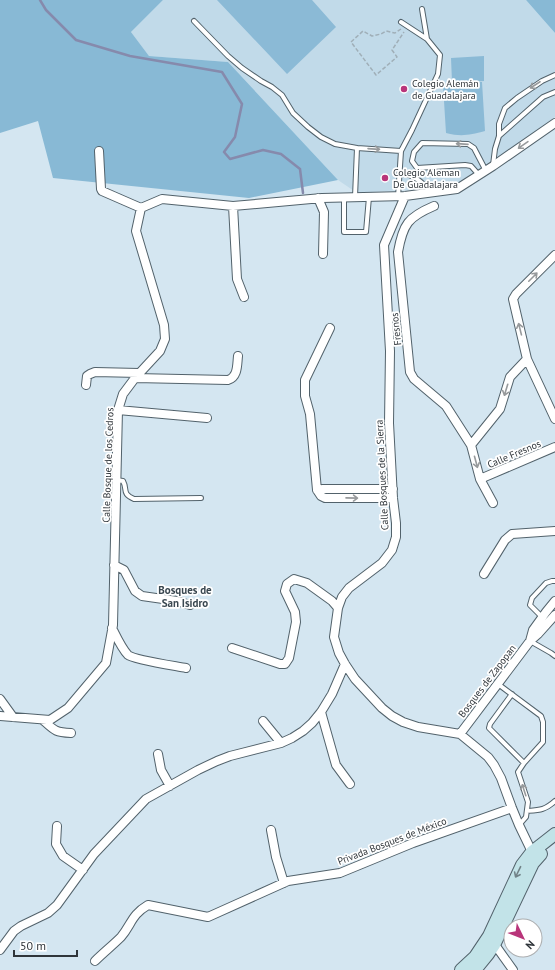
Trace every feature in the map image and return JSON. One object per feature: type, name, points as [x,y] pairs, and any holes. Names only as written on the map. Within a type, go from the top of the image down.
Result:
[{"type":"main road","points":[[475,970],[488,954],[492,940],[522,865],[555,834]]},
{"type":"main road","points":[[535,854],[555,844]]},
{"type":"main road","points":[[461,970],[492,940]]},
{"type":"street","points":[[99,151],[102,191],[141,208],[162,199],[233,206],[318,198],[402,196],[457,189],[555,123]]},
{"type":"street","name":"Calle Bosques de la Sierra","points":[[402,196],[384,245],[390,351],[389,423],[396,537],[392,550],[382,563],[349,588],[342,597],[338,608],[334,637],[338,653],[355,679],[364,690],[392,716],[403,722],[418,727],[460,734],[488,757],[501,778],[519,825],[535,854]]},
{"type":"street","points":[[318,198],[324,212],[323,254]]},
{"type":"street","points":[[233,206],[237,279],[244,297]]},
{"type":"street","name":"Fresnos","points":[[434,206],[420,212],[408,222],[400,236],[398,252],[410,372],[414,379],[446,406],[471,445],[480,479],[493,503]]},
{"type":"street","name":"Calle Bosque de los Cedros","points":[[0,716],[50,720],[68,708],[106,664],[112,628],[118,410],[123,394],[160,350],[165,339],[164,325],[136,231],[141,208]]},
{"type":"street","points":[[555,256],[516,294],[513,299],[527,359],[555,419]]},
{"type":"street","points":[[330,328],[305,380],[305,396],[310,414],[317,490],[321,496],[325,498],[393,498]]},
{"type":"street","points":[[86,385],[87,376],[95,372],[137,376],[228,380],[232,379],[235,375],[238,356]]},
{"type":"street","points":[[471,445],[500,409],[510,377],[527,359]]},
{"type":"street","points":[[118,410],[207,418]]},
{"type":"street","name":"Calle Fresnos","points":[[480,479],[555,447]]},
{"type":"street","points":[[317,490],[392,489]]},
{"type":"street","points":[[484,574],[505,540],[512,534],[555,531]]},
{"type":"street","points":[[114,565],[124,570],[135,591],[142,596],[177,601],[190,606]]},
{"type":"street","points":[[232,648],[280,664],[285,664],[289,658],[296,622],[295,612],[285,591],[287,584],[294,579],[307,583],[332,601],[338,608]]},
{"type":"street","name":"Bosques de Zapopan","points":[[530,641],[533,630],[555,601]]},
{"type":"street","name":"Bosques de Zapopan","points":[[460,734],[530,641],[555,615]]},
{"type":"street","points":[[112,628],[129,656],[186,668]]},
{"type":"street","points":[[0,950],[4,938],[21,926],[48,913],[57,905],[94,854],[146,799],[217,761],[230,756],[281,743],[303,731],[322,712],[332,694],[345,664]]},
{"type":"street","points":[[0,698],[13,717]]},
{"type":"street","points":[[322,712],[336,765],[350,784]]},
{"type":"street","points":[[43,720],[59,732],[71,733]]},
{"type":"street","points":[[263,722],[281,743]]},
{"type":"street","points":[[158,754],[161,770],[170,786]]},
{"type":"street","name":"Privada Bosques de México","points":[[95,961],[121,936],[134,916],[140,910],[148,906],[208,917],[288,881],[340,873],[413,843],[512,808]]},
{"type":"street","points":[[57,826],[56,844],[63,856],[83,870]]},
{"type":"street","points":[[271,830],[276,857],[284,883]]},
{"type":"street","points":[[492,940],[513,970]]},
{"type":"lane","points":[[422,9],[427,39]]},
{"type":"lane","points":[[194,21],[228,56],[242,68],[261,81],[272,86],[282,95],[293,113],[308,128],[321,137],[335,144],[357,148],[400,151]]},
{"type":"lane","points":[[402,196],[400,151],[412,130],[438,74],[440,55],[427,39],[404,24]]},
{"type":"lane","points":[[486,170],[499,136],[499,124],[505,108],[516,98],[542,81],[555,75]]},
{"type":"lane","points":[[499,136],[543,97],[555,92]]},
{"type":"lane","points":[[422,143],[468,144],[474,148],[486,170],[465,165],[417,168],[412,161],[414,152],[422,143]]},
{"type":"lane","points":[[354,197],[357,148]]},
{"type":"lane","points":[[400,172],[412,176],[422,182],[431,192]]},
{"type":"lane","points":[[344,197],[344,232],[366,232],[369,197]]},
{"type":"lane","points":[[116,480],[123,481],[125,493],[128,497],[134,499],[201,498]]},
{"type":"lane","points":[[542,617],[530,605],[532,598],[546,583],[552,581],[555,582]]},
{"type":"lane","points":[[530,641],[555,656]]},
{"type":"lane","points":[[498,683],[541,716],[543,722],[543,742],[518,772],[528,802],[526,817],[519,825]]},
{"type":"lane","points":[[512,694],[490,724],[489,728],[524,763]]},
{"type":"lane","points":[[527,810],[541,810],[555,801]]},
{"type":"path","points":[[404,24],[392,50],[397,57],[376,75],[351,42],[363,31],[372,36],[386,31],[395,33],[404,24]]},
{"type":"shaded area","points":[[0,0],[163,0],[131,32],[149,56],[228,62],[338,180],[249,198],[53,178],[38,121],[0,133]]},
{"type":"shaded area","name":"Colegio Alemán de Guadalajara","points":[[163,0],[526,0],[555,33],[555,117],[493,163],[458,186],[357,193],[338,180],[228,62],[149,56],[131,32]]},
{"type":"shaded area","points":[[217,0],[312,0],[336,27],[287,74]]},
{"type":"shaded area","points":[[526,0],[555,0],[555,33]]},
{"type":"shaded area","points":[[484,56],[484,81],[471,82],[482,82],[485,131],[466,135],[446,133],[443,85],[457,82],[452,82],[451,58]]},
{"type":"waterway","points":[[40,0],[46,10],[76,40],[130,56],[222,72],[242,104],[235,137],[224,152],[230,159],[263,150],[281,154],[300,169],[303,193]]},
{"type":"place","name":"Colegio Alemán de Guadalajara","points":[[404,89]]},
{"type":"place","name":"Colegio Aleman De Guadalajara","points":[[385,178]]},
{"type":"district","name":"Bosques de San Isidro","points":[[185,596]]}]
